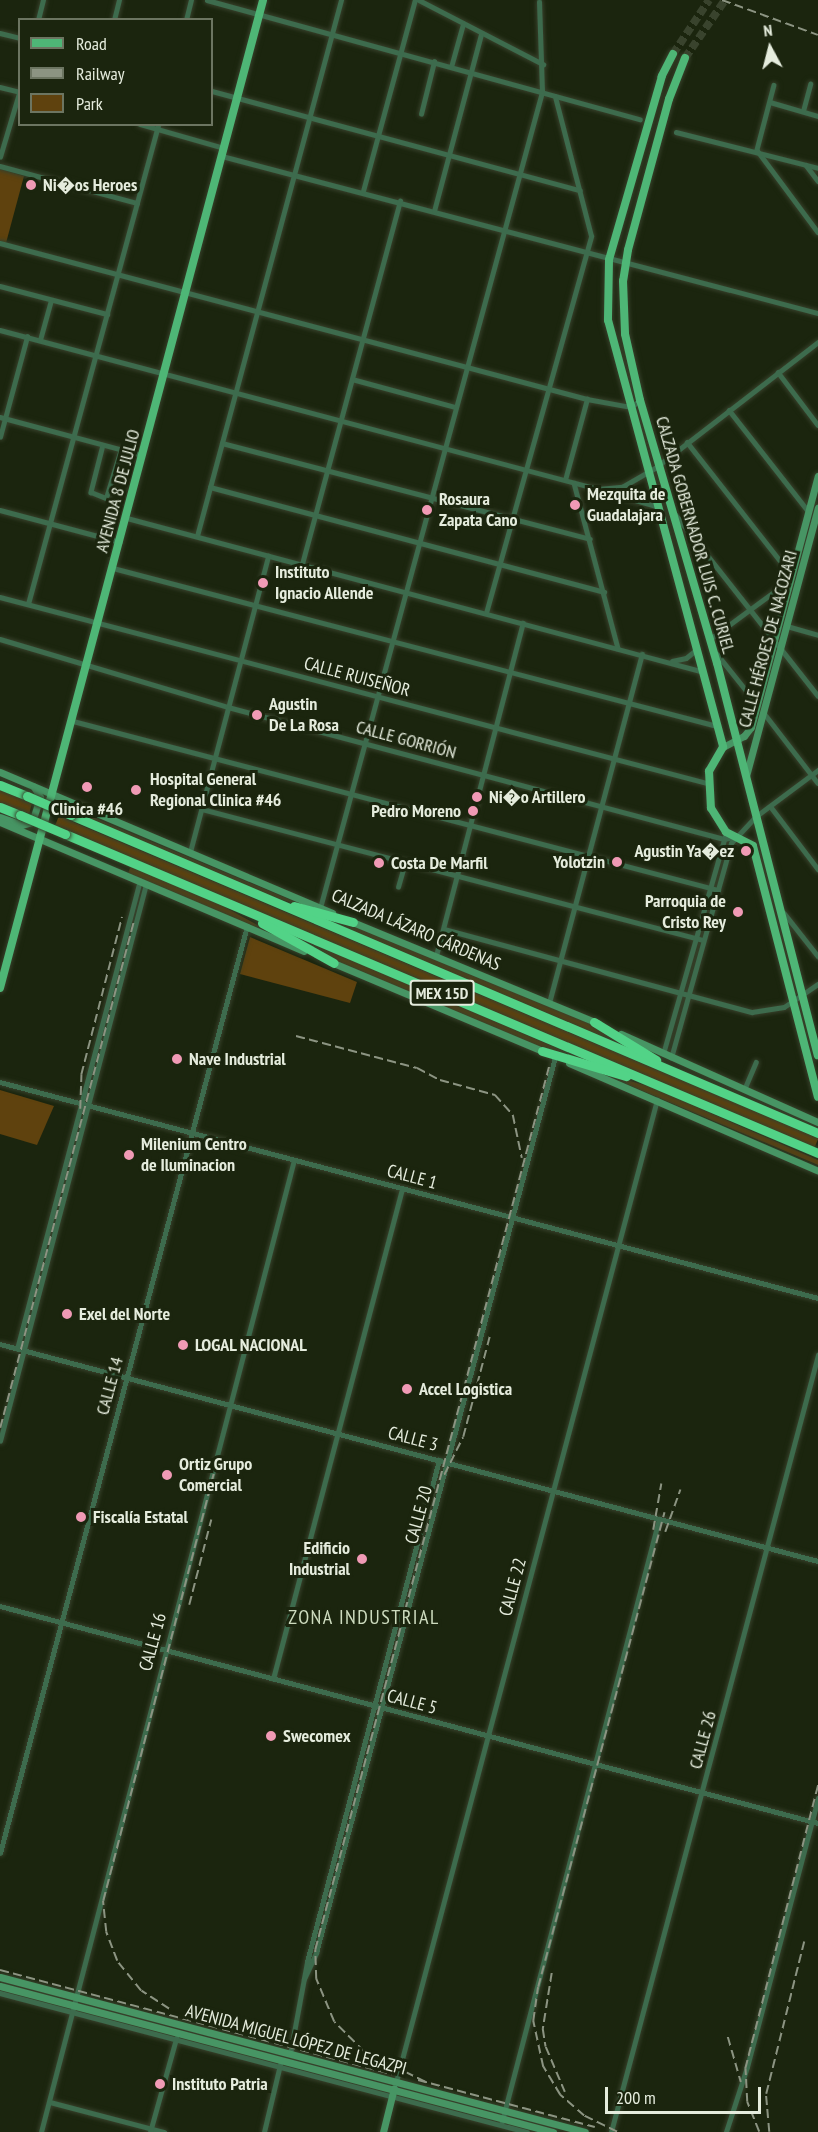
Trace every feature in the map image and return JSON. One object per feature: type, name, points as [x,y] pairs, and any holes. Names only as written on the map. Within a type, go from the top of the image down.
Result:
[{"type":"highway","name":"CALZADA LÁZARO CÁRDENAS","points":[[0,785],[814,1132]]},
{"type":"highway","name":"MEX 15D","points":[[0,807],[818,1153]]},
{"type":"highway","points":[[263,897],[353,922]]},
{"type":"highway","points":[[224,901],[334,963]]},
{"type":"highway","points":[[594,1022],[692,1081]]},
{"type":"highway","points":[[542,1052],[652,1083]]},
{"type":"main road","name":"AVENIDA 8 DE JULIO","points":[[0,988],[89,665],[263,0]]},
{"type":"main road","name":"CALZADA GOBERNADOR LUIS C. CURIEL","points":[[673,54],[662,76],[609,260],[608,320],[661,507],[723,747]]},
{"type":"main road","name":"CALZADA GOBERNADOR LUIS C. CURIEL","points":[[686,58],[669,99],[625,263],[625,334],[640,400],[711,639],[734,741],[746,778],[802,996],[816,1040],[818,1055]]},
{"type":"main road","name":"CALLE HÉROES DE NACOZARI","points":[[734,741],[749,730],[818,476]]},
{"type":"main road","name":"CALLE HÉROES DE NACOZARI","points":[[746,778],[818,508]]},
{"type":"main road","points":[[734,741],[723,747],[711,764],[707,783],[711,808],[725,836],[737,837],[753,846],[818,1097]]},
{"type":"main road","name":"CALZADA LÁZARO CÁRDENAS","points":[[0,772],[594,1022],[818,1122]]},
{"type":"main road","points":[[0,817],[22,825],[32,822],[40,797],[33,785]]},
{"type":"main road","points":[[0,822],[657,1100],[818,1171]]},
{"type":"main road","name":"AVENIDA MIGUEL LÓPEZ DE LEGAZPI","points":[[0,1977],[585,2132]]},
{"type":"main road","name":"AVENIDA MIGUEL LÓPEZ DE LEGAZPI","points":[[0,1986],[74,2009],[280,2064],[502,2122],[553,2132]]},
{"type":"main road","points":[[383,2132],[396,2082]]},
{"type":"street","points":[[38,18],[43,0]]},
{"type":"street","points":[[114,18],[119,0]]},
{"type":"street","points":[[186,18],[191,0]]},
{"type":"street","points":[[207,0],[640,119]]},
{"type":"street","points":[[197,536],[341,0]]},
{"type":"street","points":[[363,191],[417,0],[543,64]]},
{"type":"street","points":[[320,908],[404,591],[542,92],[543,64],[539,3]]},
{"type":"street","points":[[451,67],[463,24]]},
{"type":"street","points":[[0,33],[18,38]]},
{"type":"street","points":[[434,210],[481,34]]},
{"type":"street","points":[[421,114],[434,62]]},
{"type":"street","points":[[803,111],[810,84]]},
{"type":"street","points":[[757,150],[774,85]]},
{"type":"street","points":[[0,87],[18,91]]},
{"type":"street","points":[[213,91],[580,190]]},
{"type":"street","points":[[0,157],[18,94]]},
{"type":"street","points":[[486,613],[591,236],[555,97]]},
{"type":"street","points":[[770,102],[818,116]]},
{"type":"street","points":[[28,604],[157,127],[223,152],[294,174],[434,210],[609,260],[818,313]]},
{"type":"street","points":[[676,132],[757,150],[818,168]]},
{"type":"street","points":[[757,150],[818,232]]},
{"type":"street","points":[[806,165],[818,181]]},
{"type":"street","points":[[0,166],[137,203]]},
{"type":"street","points":[[302,564],[400,201]]},
{"type":"street","points":[[0,243],[587,399],[631,406],[640,400]]},
{"type":"street","points":[[0,286],[107,314]]},
{"type":"street","points":[[40,340],[51,300]]},
{"type":"street","points":[[0,330],[661,507]]},
{"type":"street","points":[[0,437],[2,418],[27,337]]},
{"type":"street","points":[[598,489],[622,487],[659,465],[818,342]]},
{"type":"street","points":[[778,372],[818,425]]},
{"type":"street","points":[[352,379],[455,407]]},
{"type":"street","points":[[565,480],[587,399]]},
{"type":"street","points":[[729,410],[815,518]]},
{"type":"street","points":[[2,418],[143,455]]},
{"type":"street","points":[[687,442],[791,578],[711,639]]},
{"type":"street","points":[[222,443],[590,539]]},
{"type":"street","points":[[103,445],[92,492],[106,498],[121,449]]},
{"type":"street","points":[[574,483],[618,648]]},
{"type":"street","points":[[210,487],[604,592]]},
{"type":"street","points":[[0,510],[120,542]]},
{"type":"street","points":[[672,511],[818,696]]},
{"type":"street","points":[[127,518],[704,672]]},
{"type":"street","points":[[190,852],[268,556]]},
{"type":"street","points":[[113,568],[718,726]]},
{"type":"street","name":"CALLE RUISEÑOR","points":[[0,597],[707,783]]},
{"type":"street","points":[[436,956],[523,623]]},
{"type":"street","points":[[787,626],[818,635]]},
{"type":"street","name":"CALLE GORRIÓN","points":[[0,639],[89,665],[103,673],[228,707],[602,806],[725,836]]},
{"type":"street","points":[[669,662],[686,658],[698,648]]},
{"type":"street","points":[[713,650],[757,704]]},
{"type":"street","points":[[549,1003],[642,654]]},
{"type":"street","points":[[764,713],[818,783]]},
{"type":"street","points":[[73,721],[718,890]]},
{"type":"street","points":[[671,1058],[731,843],[755,817],[818,770]]},
{"type":"street","points":[[771,807],[818,869]]},
{"type":"street","points":[[202,809],[703,940]]},
{"type":"street","points":[[663,1054],[725,836]]},
{"type":"street","points":[[398,887],[405,862]]},
{"type":"street","points":[[17,1349],[81,1104],[143,883]]},
{"type":"street","points":[[0,1441],[89,1106],[143,883]]},
{"type":"street","points":[[778,906],[818,956]]},
{"type":"street","name":"CALLE 14","points":[[0,1853],[247,927]]},
{"type":"street","points":[[444,929],[689,993],[752,1012],[793,1003],[818,984]]},
{"type":"street","name":"CALLE 20","points":[[304,1979],[316,1953],[555,1057]]},
{"type":"street","points":[[744,1090],[756,1062]]},
{"type":"street","name":"CALLE 1","points":[[0,1082],[818,1298]]},
{"type":"street","name":"CALLE 22","points":[[396,2082],[616,1245],[657,1100]]},
{"type":"street","name":"CALLE 16","points":[[41,2132],[294,1160]]},
{"type":"street","points":[[273,1679],[402,1189]]},
{"type":"street","name":"CALLE 3","points":[[0,1344],[818,1561]]},
{"type":"street","name":"CALLE 26","points":[[611,2132],[818,1355]]},
{"type":"street","name":"CALLE 20","points":[[290,2054],[304,1979],[439,1460]]},
{"type":"street","points":[[502,2122],[659,1519]]},
{"type":"street","name":"CALLE 5","points":[[0,1606],[815,1822]]},
{"type":"street","points":[[726,2132],[747,2067],[815,1822],[818,1798]]},
{"type":"street","name":"AVENIDA MIGUEL LÓPEZ DE LEGAZPI","points":[[0,1993],[74,2009],[176,2039],[280,2064]]},
{"type":"street","points":[[150,2130],[176,2039]]},
{"type":"street","points":[[264,2132],[280,2064]]},
{"type":"street","points":[[50,2102],[164,2132]]},
{"type":"street","name":"AVENIDA MIGUEL LÓPEZ DE LEGAZPI","points":[[502,2122],[527,2132]]},
{"type":"green space","points":[[0,169],[24,176],[6,243],[0,241]]},
{"type":"green space","points":[[0,790],[32,803],[29,815],[0,803]]},
{"type":"green space","points":[[78,811],[310,908],[260,893],[76,815]]},
{"type":"green space","points":[[59,816],[818,1138],[814,1148],[55,826]]},
{"type":"green space","points":[[131,866],[223,906],[288,942],[128,873]]},
{"type":"green space","points":[[296,909],[350,924],[594,1024],[643,1057]]},
{"type":"green space","points":[[279,929],[611,1071],[552,1053],[332,960]]},
{"type":"green space","points":[[250,937],[357,982],[350,1003],[240,974]]},
{"type":"green space","points":[[593,1070],[651,1087],[818,1160],[818,1165]]},
{"type":"green space","points":[[0,1090],[54,1106],[37,1145],[0,1134]]},
{"type":"tunnel","points":[[673,54],[709,0]]},
{"type":"tunnel","points":[[685,58],[725,0]]},
{"type":"railway","points":[[722,0],[818,35]]},
{"type":"railway","points":[[80,1109],[81,1075],[122,917]]},
{"type":"railway","points":[[0,1428],[134,920]]},
{"type":"railway","points":[[296,1036],[417,1068],[440,1080],[495,1095],[513,1115],[522,1158]]},
{"type":"railway","points":[[425,2082],[364,2052],[334,2022],[316,1979],[315,1950],[549,1066]]},
{"type":"railway","points":[[444,1475],[463,1437],[490,1335]]},
{"type":"railway","points":[[169,2009],[141,1991],[117,1961],[106,1932],[103,1901],[214,1473]]},
{"type":"railway","points":[[653,1530],[661,1484]]},
{"type":"railway","points":[[665,1532],[680,1490]]},
{"type":"railway","points":[[617,2132],[584,2116],[560,2095],[543,2067],[533,2021],[538,1987],[664,1512]]},
{"type":"railway","points":[[189,1605],[211,1520]]},
{"type":"railway","points":[[759,2132],[747,2102],[745,2069],[818,1785]]},
{"type":"railway","points":[[769,2132],[766,2094],[804,1942]]},
{"type":"railway","points":[[0,1970],[392,2074]]},
{"type":"railway","points":[[552,1973],[543,2029],[546,2047],[565,2092]]},
{"type":"railway","points":[[728,2037],[741,2082]]},
{"type":"railway","points":[[418,2080],[595,2127]]},
{"type":"place","name":"Ni�os Heroes","points":[[31,185]]},
{"type":"place","name":"Mezquita de Guadalajara","points":[[575,505]]},
{"type":"place","name":"Rosaura Zapata Cano","points":[[427,510]]},
{"type":"place","name":"Instituto Ignacio Allende","points":[[263,583]]},
{"type":"place","name":"Agustin De La Rosa","points":[[257,715]]},
{"type":"place","name":"Clinica #46","points":[[87,787]]},
{"type":"place","name":"Hospital General Regional Clinica #46","points":[[136,790]]},
{"type":"place","name":"Ni�o Artillero","points":[[477,797]]},
{"type":"place","name":"Pedro Moreno","points":[[473,811]]},
{"type":"place","name":"Agustin Ya�ez","points":[[746,851]]},
{"type":"place","name":"Yolotzin","points":[[617,862]]},
{"type":"place","name":"Costa De Marfil","points":[[379,863]]},
{"type":"place","name":"Parroquia de Cristo Rey","points":[[738,912]]},
{"type":"place","name":"Nave Industrial","points":[[177,1059]]},
{"type":"place","name":"Milenium Centro de Iluminacion","points":[[129,1155]]},
{"type":"place","name":"Exel del Norte","points":[[67,1314]]},
{"type":"place","name":"LOGAL NACIONAL","points":[[183,1345]]},
{"type":"place","name":"Accel Logistica","points":[[407,1389]]},
{"type":"place","name":"Ortiz Grupo Comercial","points":[[167,1475]]},
{"type":"place","name":"Fiscalía Estatal","points":[[81,1517]]},
{"type":"place","name":"Edificio Industrial","points":[[362,1559]]},
{"type":"place","name":"Swecomex","points":[[271,1736]]},
{"type":"place","name":"Instituto Patria","points":[[160,2084]]},
{"type":"district","name":"ZONA INDUSTRIAL","points":[[364,1617]]}]
